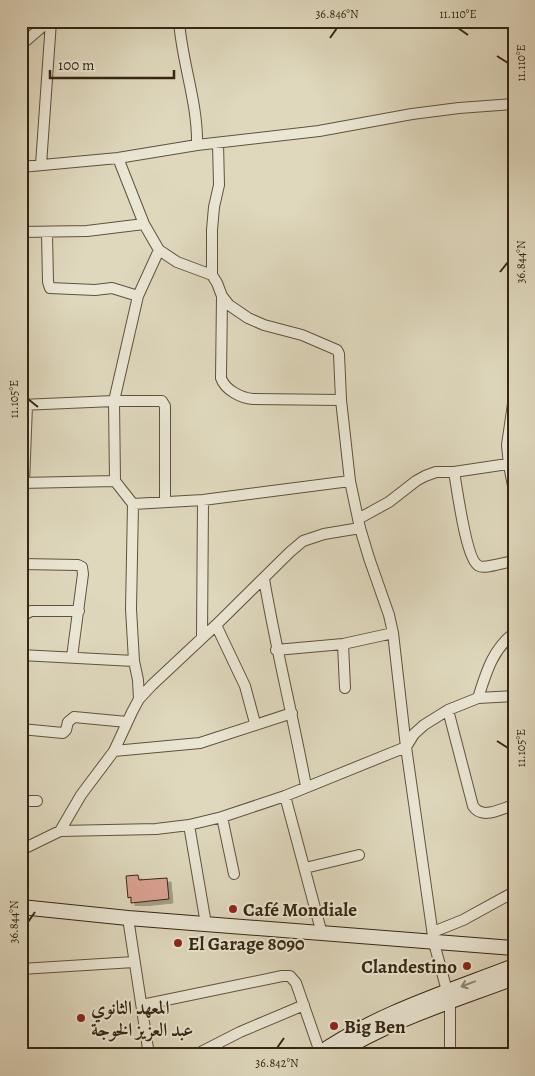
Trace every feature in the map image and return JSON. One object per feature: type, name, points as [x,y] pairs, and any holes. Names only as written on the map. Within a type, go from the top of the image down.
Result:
[{"type":"street","points":[[21,45],[40,25],[50,21],[41,165]]},
{"type":"street","points":[[180,21],[182,46],[195,113],[197,146]]},
{"type":"street","points":[[21,167],[118,158],[319,130],[422,113],[514,104]]},
{"type":"street","points":[[218,143],[219,185],[214,207],[212,230],[212,275],[222,296],[229,305],[248,318],[264,325],[302,335],[337,350],[340,361],[341,400],[350,480],[359,523],[393,633],[406,747],[433,937],[449,997],[450,1055]]},
{"type":"street","points":[[118,158],[144,224],[159,250],[178,262],[212,275]]},
{"type":"street","points":[[21,232],[87,231],[144,224]]},
{"type":"street","points":[[47,233],[48,282],[50,288],[94,290],[112,288],[138,296]]},
{"type":"street","points":[[139,700],[138,680],[134,661],[131,608],[134,504],[115,481],[114,401],[138,296],[159,250]]},
{"type":"street","points":[[222,296],[221,378],[225,386],[245,398],[253,399],[341,400]]},
{"type":"street","points":[[514,397],[507,445],[514,491]]},
{"type":"street","points":[[115,481],[22,484],[24,405],[159,400],[164,403],[165,502]]},
{"type":"street","points":[[60,831],[81,795],[114,751],[139,700],[152,685],[264,579],[285,556],[303,541],[359,523],[416,481],[436,472],[454,472],[511,464]]},
{"type":"street","points":[[454,472],[461,518],[471,556],[475,563],[479,566],[485,566],[514,561]]},
{"type":"street","points":[[134,504],[203,500],[350,480]]},
{"type":"street","points":[[202,638],[203,500]]},
{"type":"street","points":[[21,564],[78,565],[82,567],[83,574],[72,658]]},
{"type":"street","points":[[264,579],[276,650],[292,712],[306,786]]},
{"type":"street","points":[[21,626],[22,618],[26,612],[78,611]]},
{"type":"street","points":[[216,625],[245,686],[255,723]]},
{"type":"street","points":[[276,650],[343,644],[393,633]]},
{"type":"street","points":[[478,698],[493,656],[505,640],[514,633]]},
{"type":"street","points":[[343,644],[345,688]]},
{"type":"street","points":[[21,654],[134,661]]},
{"type":"street","points":[[21,850],[60,831],[129,830],[189,825],[222,817],[285,796],[406,747],[414,734],[424,725],[448,710],[478,698],[514,696]]},
{"type":"street","points":[[448,710],[472,806],[481,813],[487,813],[514,804]]},
{"type":"street","points":[[114,751],[200,743],[292,712]]},
{"type":"street","points":[[21,729],[63,733],[68,722],[74,717],[127,722]]},
{"type":"street","points":[[285,796],[322,934]]},
{"type":"street","points":[[21,801],[37,801]]},
{"type":"street","points":[[222,817],[234,874]]},
{"type":"street","points":[[189,825],[206,924]]},
{"type":"street","points":[[305,868],[359,855]]},
{"type":"street","points":[[433,937],[514,892]]},
{"type":"street","points":[[21,907],[322,934],[433,937],[514,948]]},
{"type":"street","points":[[128,918],[149,1055]]},
{"type":"street","points":[[21,969],[134,962]]},
{"type":"street","points":[[449,997],[514,966]]},
{"type":"street","points":[[142,1005],[282,976],[290,976],[304,1005],[320,1054],[356,1043]]},
{"type":"street","points":[[335,1055],[356,1043],[399,1010],[427,1005],[514,978]]},
{"type":"street","points":[[195,1055],[240,1032],[304,1005]]},
{"type":"building","points":[[138,875],[139,880],[167,878],[169,899],[131,903],[131,897],[128,898],[126,876]]},
{"type":"place","name":"Café Mondiale","points":[[233,909]]},
{"type":"place","name":"El Garage 8090","points":[[178,943]]},
{"type":"place","name":"Clandestino","points":[[467,966]]},
{"type":"place","name":"المعهد الثانوي عبد العزيز الخوجة","points":[[81,1018]]},
{"type":"place","name":"Big Ben","points":[[334,1026]]}]
